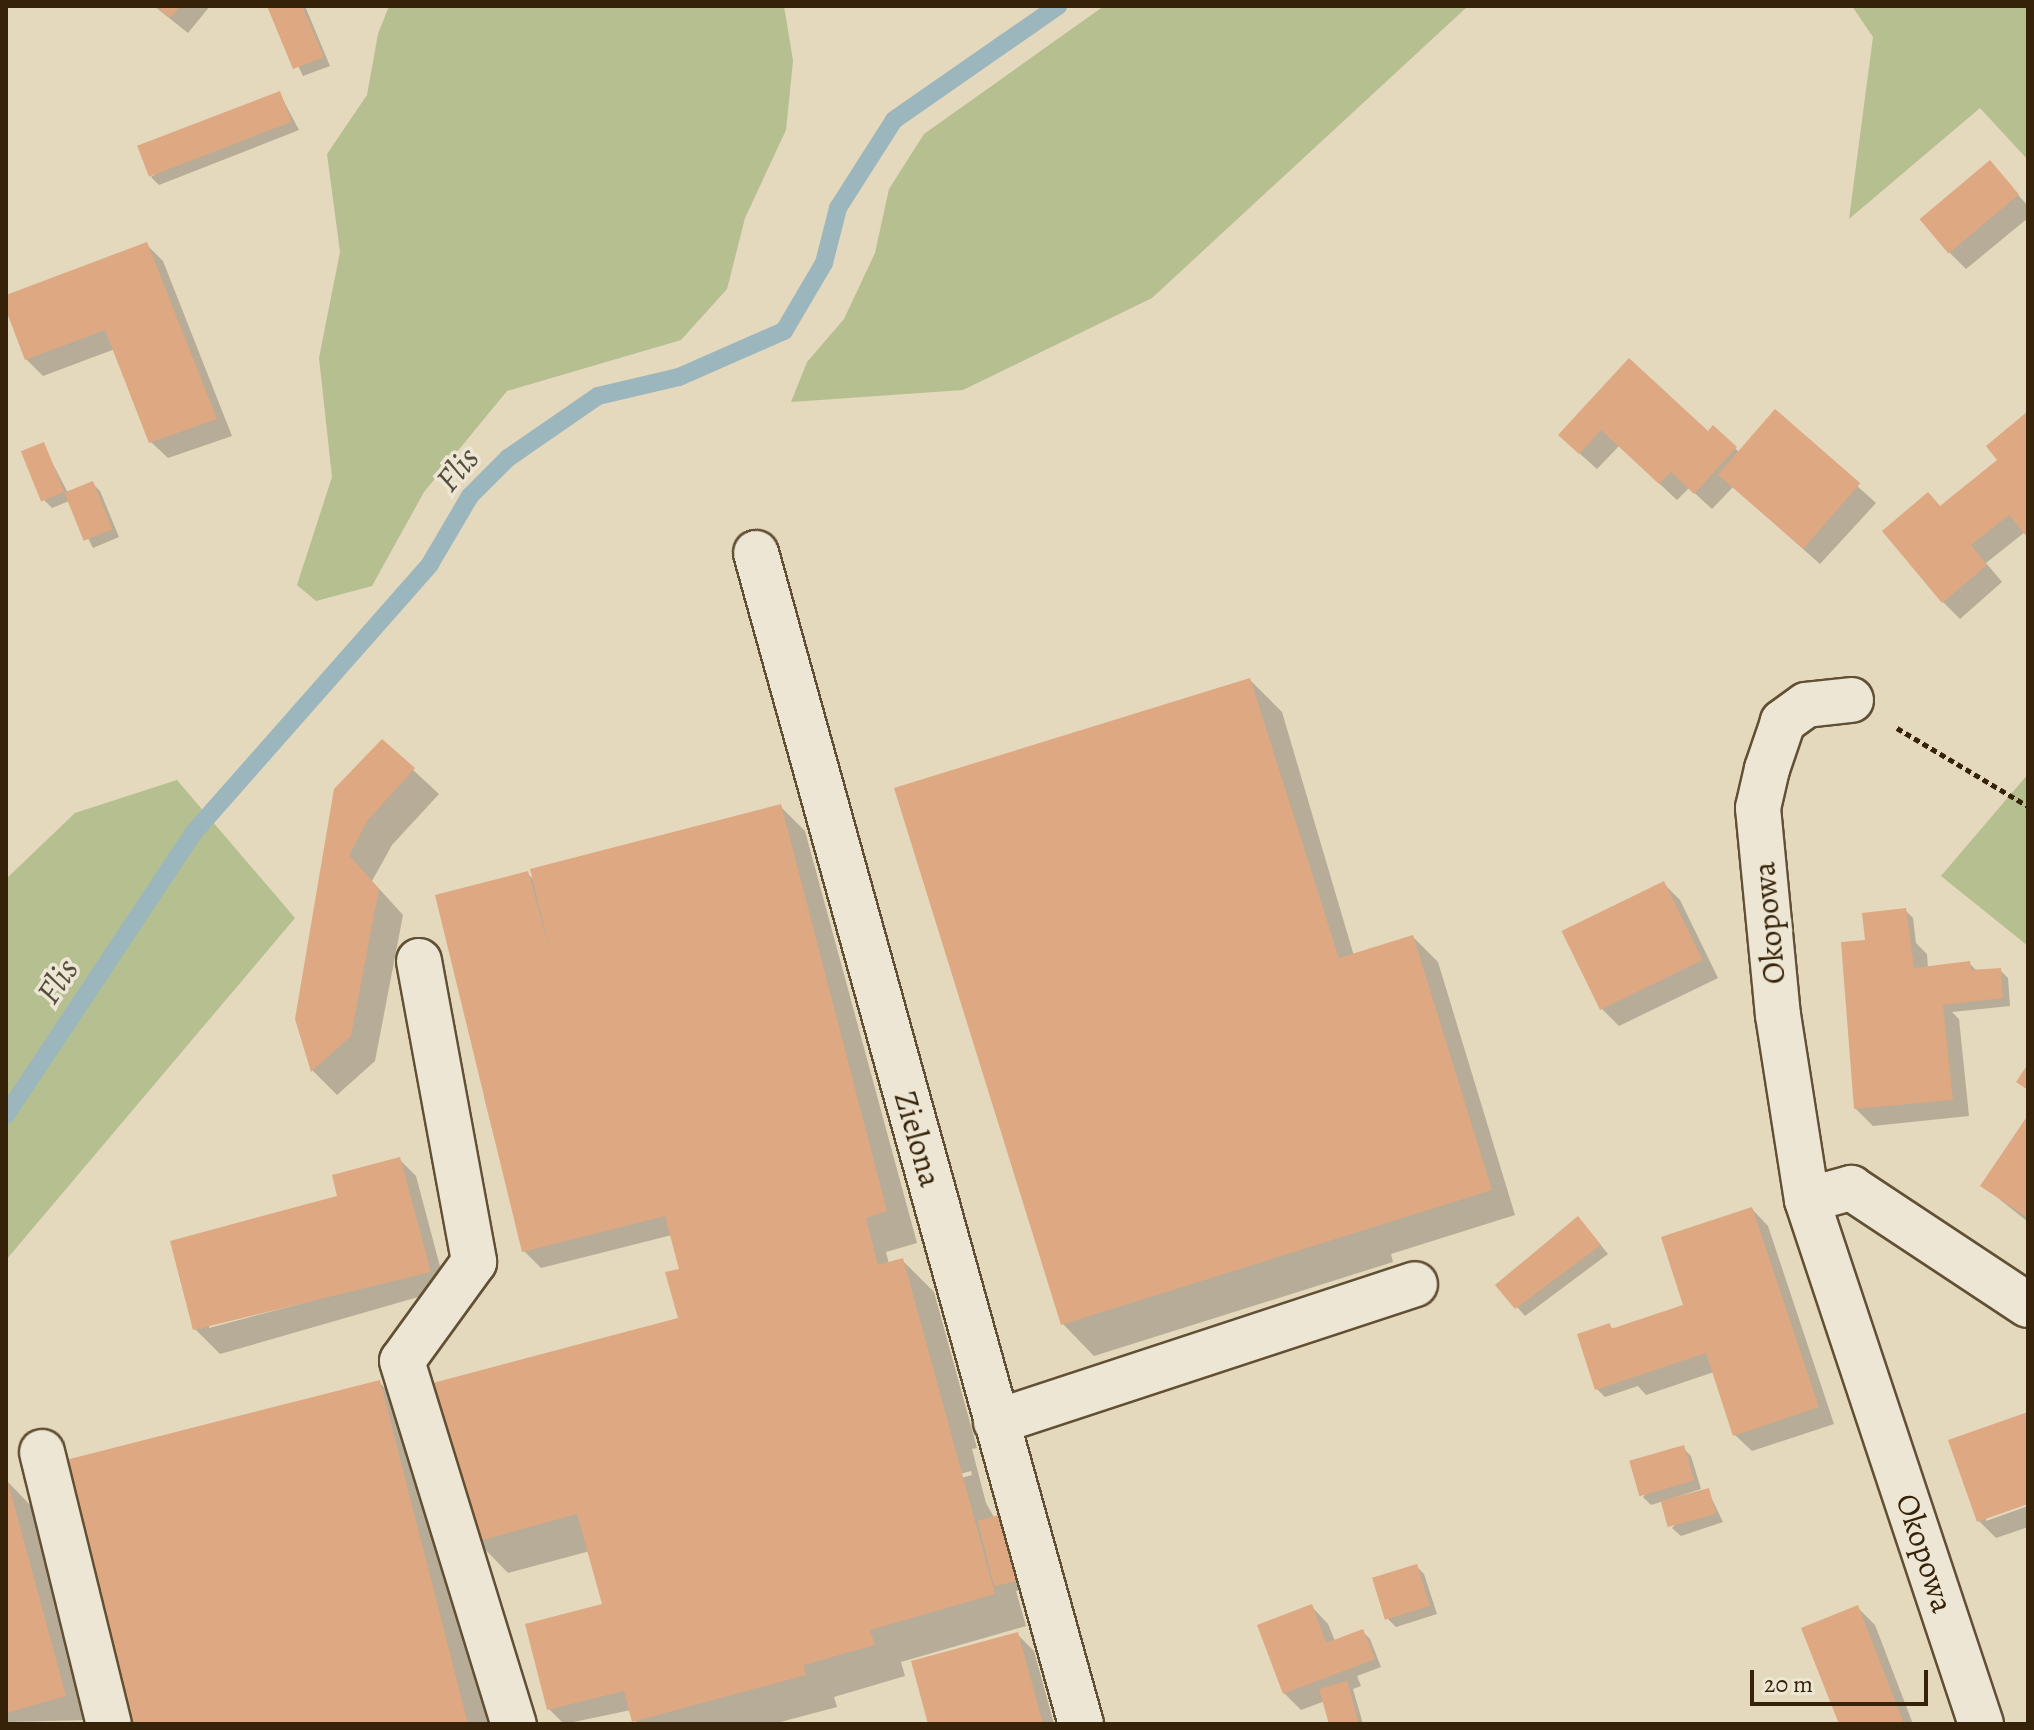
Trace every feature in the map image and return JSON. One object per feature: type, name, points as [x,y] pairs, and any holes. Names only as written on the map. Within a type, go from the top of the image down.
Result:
[{"type":"street","name":"Zielona","points":[[756,553],[1081,1724]]},
{"type":"street","name":"Okopowa","points":[[1851,700],[1806,705],[1783,722],[1758,808],[1778,1015],[1807,1200],[1981,1724]]},
{"type":"street","points":[[419,961],[474,1262],[402,1361],[514,1724]]},
{"type":"street","points":[[1807,1200],[1851,1188],[2028,1305]]},
{"type":"street","points":[[996,1422],[1415,1284]]},
{"type":"street","points":[[42,1452],[109,1724]]},
{"type":"path","points":[[1851,700],[2028,806]]},
{"type":"green space","points":[[389,6],[784,6],[793,61],[786,130],[745,218],[727,289],[681,340],[507,391],[424,492],[372,586],[316,601],[297,585],[332,477],[319,358],[340,252],[327,154],[367,95],[378,34]]},
{"type":"green space","points":[[1104,6],[1468,6],[1152,298],[963,390],[791,402],[807,362],[844,319],[875,253],[889,189],[924,134]]},
{"type":"green space","points":[[1852,6],[2028,6],[2028,160],[1980,108],[1849,219],[1873,37]]},
{"type":"green space","points":[[2028,774],[2028,946],[1941,876]]},
{"type":"green space","points":[[177,780],[295,918],[6,1260],[6,879],[75,813]]},
{"type":"building","points":[[156,6],[180,6],[170,18]]},
{"type":"building","points":[[267,6],[302,6],[324,57],[293,69]]},
{"type":"building","points":[[280,91],[292,122],[149,177],[137,146]]},
{"type":"building","points":[[1990,160],[2019,194],[1948,254],[1920,219]]},
{"type":"building","points":[[147,242],[217,419],[149,443],[105,330],[25,360],[6,310],[6,295]]},
{"type":"building","points":[[1629,358],[1708,431],[1713,425],[1737,447],[1694,494],[1671,472],[1659,484],[1601,430],[1579,454],[1558,435]]},
{"type":"building","points":[[1775,409],[1860,483],[1803,549],[1718,475]]},
{"type":"building","points":[[2028,411],[2028,538],[2009,515],[1971,545],[1987,565],[1942,603],[1882,531],[1928,492],[1940,506],[1997,460],[1986,446]]},
{"type":"building","points":[[44,442],[64,492],[41,501],[21,451]]},
{"type":"building","points":[[93,481],[112,529],[84,541],[64,493]]},
{"type":"building","points":[[1250,678],[1339,958],[1413,935],[1492,1190],[1061,1325],[894,788]]},
{"type":"building","points":[[382,739],[415,768],[368,820],[349,855],[379,889],[351,1036],[311,1072],[295,1019],[334,789]]},
{"type":"building","points":[[781,804],[887,1211],[866,1218],[878,1265],[903,1258],[995,1594],[870,1630],[875,1645],[804,1665],[806,1675],[632,1722],[624,1691],[547,1710],[525,1624],[602,1604],[577,1514],[475,1542],[433,1383],[678,1318],[665,1272],[679,1269],[665,1216],[522,1252],[435,895],[528,871],[550,951],[530,869]]},
{"type":"building","points":[[1664,881],[1703,960],[1600,1010],[1562,931]]},
{"type":"building","points":[[1906,908],[1914,968],[1970,961],[1971,970],[2001,968],[2003,998],[1943,1005],[1953,1100],[1854,1109],[1841,942],[1865,940],[1862,913]]},
{"type":"building","points":[[2028,1064],[2028,1090],[2016,1082]]},
{"type":"building","points":[[2028,1115],[2028,1218],[1980,1186]]},
{"type":"building","points":[[400,1157],[431,1272],[193,1330],[170,1241],[337,1196],[332,1175]]},
{"type":"building","points":[[1752,1207],[1819,1407],[1733,1436],[1706,1353],[1595,1390],[1577,1334],[1610,1323],[1611,1329],[1683,1305],[1661,1237]]},
{"type":"building","points":[[1578,1216],[1601,1245],[1515,1309],[1495,1285]]},
{"type":"building","points":[[380,1380],[468,1724],[132,1724],[66,1460]]},
{"type":"building","points":[[2028,1412],[2028,1504],[1977,1522],[1948,1440]]},
{"type":"building","points":[[1684,1445],[1694,1481],[1639,1496],[1629,1461]]},
{"type":"building","points":[[6,1475],[66,1696],[6,1713]]},
{"type":"building","points":[[1709,1488],[1716,1514],[1668,1527],[1661,1501]]},
{"type":"building","points":[[1000,1515],[1016,1581],[994,1587],[978,1521]]},
{"type":"building","points":[[1417,1564],[1430,1606],[1385,1620],[1372,1578]]},
{"type":"building","points":[[1312,1604],[1326,1643],[1363,1629],[1375,1659],[1283,1694],[1257,1625]]},
{"type":"building","points":[[1858,1605],[1904,1724],[1839,1724],[1801,1628]]},
{"type":"building","points":[[1018,1632],[1043,1724],[928,1724],[911,1661]]},
{"type":"building","points":[[1347,1681],[1359,1724],[1329,1724],[1319,1689]]},
{"type":"waterway","name":"Flis","points":[[6,1115],[195,831],[430,564],[470,496],[508,458],[598,396],[679,377],[784,331],[824,263],[838,208],[894,120],[1058,6]]}]
